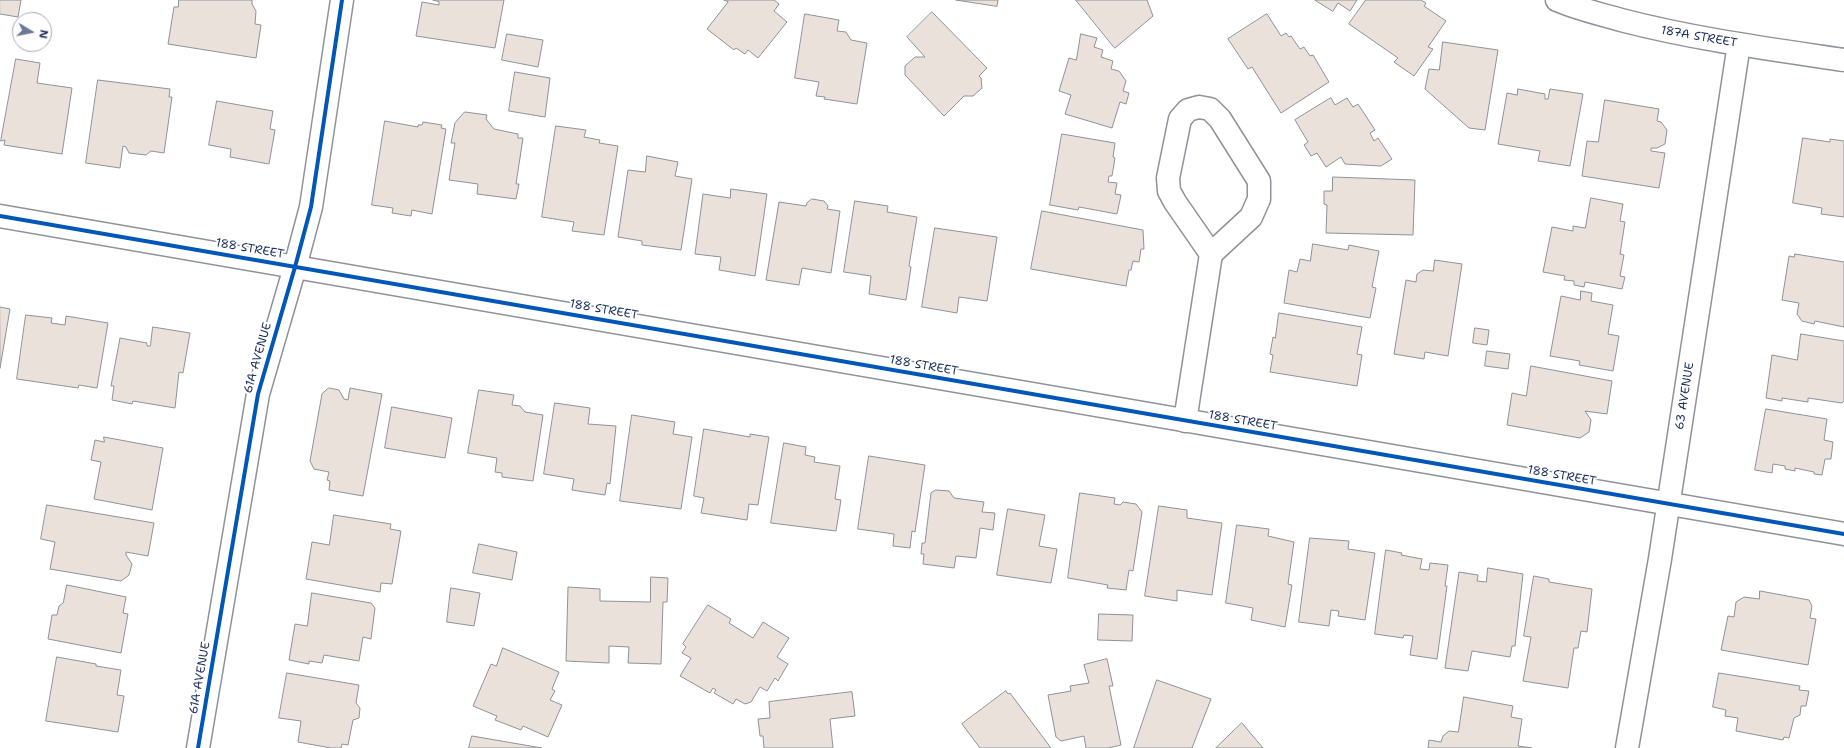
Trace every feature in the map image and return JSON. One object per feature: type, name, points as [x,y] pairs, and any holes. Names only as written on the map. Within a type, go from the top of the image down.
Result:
[{"type":"street","name":"61A AVENUE","points":[[198,748],[258,394],[311,207],[342,0]]},
{"type":"street","name":"187A STREET","points":[[1557,0],[1575,8],[1650,28],[1739,44],[1844,60]]},
{"type":"street","name":"63 AVENUE","points":[[1627,748],[1669,504],[1739,44]]},
{"type":"street","points":[[1185,421],[1211,254],[1251,217],[1259,199],[1259,181],[1220,119],[1210,109],[1199,107],[1188,110],[1180,119],[1168,178],[1169,191],[1211,254]]},
{"type":"street","name":"188 STREET","points":[[0,216],[1844,534]]},
{"type":"building","points":[[0,0],[21,0],[19,12],[12,12],[12,16],[0,14]]},
{"type":"building","points":[[179,0],[252,0],[252,4],[256,11],[255,24],[261,25],[256,58],[168,44],[174,7],[178,7]]},
{"type":"building","points":[[433,0],[504,0],[495,48],[416,36],[422,2],[439,5],[439,2]]},
{"type":"building","points":[[724,0],[774,0],[779,4],[774,11],[787,22],[758,58],[748,50],[745,54],[736,48],[734,50],[707,29],[728,2]]},
{"type":"building","points":[[956,0],[998,0],[997,6]]},
{"type":"building","points":[[1076,0],[1147,0],[1153,16],[1115,48]]},
{"type":"building","points":[[1315,0],[1357,0],[1350,11],[1338,3],[1333,11]]},
{"type":"building","points":[[1366,0],[1421,0],[1426,3],[1424,6],[1446,21],[1428,47],[1433,49],[1414,76],[1394,62],[1398,58],[1349,24]]},
{"type":"building","points":[[932,12],[987,68],[979,76],[981,78],[982,88],[973,96],[964,96],[944,116],[905,75],[905,66],[915,57],[925,57],[907,37]]},
{"type":"building","points":[[805,14],[839,20],[837,31],[846,32],[851,40],[867,43],[857,104],[824,99],[825,97],[816,96],[819,82],[795,78]]},
{"type":"building","points":[[1267,14],[1281,36],[1286,33],[1289,37],[1291,36],[1300,49],[1304,47],[1310,56],[1313,55],[1329,82],[1281,113],[1252,67],[1248,69],[1228,39]]},
{"type":"building","points":[[507,34],[543,40],[538,67],[502,60]]},
{"type":"building","points":[[1081,34],[1097,38],[1094,47],[1103,50],[1101,57],[1113,61],[1111,69],[1119,71],[1126,81],[1123,91],[1129,93],[1126,104],[1120,102],[1112,128],[1065,114],[1071,95],[1059,91],[1069,58],[1076,60]]},
{"type":"building","points":[[1443,42],[1498,50],[1485,130],[1469,128],[1425,89],[1429,69],[1439,70]]},
{"type":"building","points":[[16,59],[40,63],[37,83],[72,88],[62,154],[4,145],[5,140],[1,141]]},
{"type":"building","points":[[515,72],[550,78],[545,117],[509,111]]},
{"type":"building","points":[[98,80],[170,89],[169,97],[172,97],[164,153],[151,151],[146,155],[129,153],[126,147],[123,146],[120,168],[86,163]]},
{"type":"building","points":[[1518,89],[1545,94],[1545,99],[1548,99],[1550,89],[1583,94],[1570,166],[1538,161],[1540,151],[1498,144],[1507,93],[1517,95]]},
{"type":"building","points":[[1331,98],[1335,105],[1347,98],[1353,107],[1358,104],[1375,130],[1370,133],[1374,141],[1378,138],[1392,159],[1381,166],[1345,164],[1341,157],[1326,167],[1317,153],[1311,156],[1304,145],[1308,142],[1295,120]]},
{"type":"building","points":[[1605,100],[1659,109],[1657,121],[1661,122],[1667,130],[1665,144],[1657,148],[1651,148],[1651,151],[1665,153],[1659,188],[1582,176],[1587,141],[1598,142]]},
{"type":"building","points":[[217,101],[273,111],[270,129],[275,130],[269,164],[230,157],[231,149],[209,145]]},
{"type":"building","points":[[465,112],[487,115],[486,119],[494,129],[518,134],[518,138],[523,138],[516,184],[519,184],[516,199],[477,194],[478,184],[449,180],[455,143],[451,143],[455,123]]},
{"type":"building","points":[[385,121],[418,127],[418,125],[422,125],[423,122],[442,125],[441,128],[446,129],[432,214],[412,210],[411,216],[392,213],[393,208],[372,205]]},
{"type":"building","points":[[556,126],[586,130],[584,137],[600,140],[599,143],[618,146],[604,235],[572,231],[574,222],[542,217]]},
{"type":"building","points":[[1062,134],[1115,143],[1113,157],[1115,158],[1112,176],[1109,176],[1108,182],[1117,183],[1115,194],[1121,195],[1117,214],[1079,207],[1078,210],[1050,205]]},
{"type":"building","points":[[1803,138],[1830,142],[1830,139],[1844,141],[1844,217],[1821,214],[1822,208],[1793,203]]},
{"type":"building","points":[[647,156],[678,162],[675,176],[692,179],[681,250],[642,245],[642,241],[618,237],[628,170],[645,172]]},
{"type":"building","points":[[1333,177],[1415,180],[1413,235],[1326,233],[1327,205],[1324,204],[1324,191],[1332,191]]},
{"type":"building","points":[[731,189],[767,194],[755,276],[719,270],[721,257],[695,254],[703,194],[730,198]]},
{"type":"building","points":[[1591,198],[1623,204],[1620,221],[1625,222],[1620,254],[1624,255],[1620,276],[1625,277],[1622,289],[1585,282],[1584,287],[1574,285],[1574,281],[1564,280],[1565,276],[1543,272],[1552,227],[1573,231],[1573,226],[1585,228]]},
{"type":"building","points":[[812,199],[824,201],[828,206],[827,209],[840,211],[831,273],[802,268],[799,285],[766,280],[779,202],[806,206]]},
{"type":"building","points":[[855,201],[888,206],[887,212],[917,217],[909,266],[911,267],[906,300],[869,294],[871,276],[844,272]]},
{"type":"building","points":[[1042,211],[1143,230],[1144,249],[1141,249],[1139,262],[1133,261],[1131,270],[1129,270],[1126,286],[1031,269]]},
{"type":"building","points":[[935,228],[997,237],[987,301],[959,297],[957,313],[922,307]]},
{"type":"building","points":[[1313,244],[1348,250],[1349,245],[1379,251],[1372,287],[1376,288],[1370,318],[1284,303],[1289,270],[1297,272],[1300,259],[1310,261]]},
{"type":"building","points":[[1795,254],[1844,262],[1844,327],[1815,321],[1814,324],[1802,321],[1797,314],[1799,303],[1782,300],[1789,256],[1794,257]]},
{"type":"building","points":[[1435,260],[1462,264],[1448,356],[1425,352],[1424,359],[1394,354],[1406,280],[1416,282],[1417,274],[1423,270],[1433,271]]},
{"type":"building","points":[[1581,291],[1592,293],[1591,301],[1613,305],[1608,334],[1619,336],[1613,371],[1579,365],[1580,361],[1550,356],[1561,296],[1580,300]]},
{"type":"building","points":[[0,307],[10,309],[0,368]]},
{"type":"building","points":[[1279,313],[1362,327],[1357,354],[1362,355],[1357,386],[1270,372],[1273,355],[1270,354],[1273,337],[1275,338]]},
{"type":"building","points":[[26,315],[52,318],[51,323],[65,325],[66,316],[108,323],[97,388],[79,385],[78,388],[17,379]]},
{"type":"building","points":[[153,327],[190,333],[183,373],[179,372],[175,408],[133,401],[132,404],[112,400],[114,386],[111,386],[120,338],[147,343],[147,346],[150,346]]},
{"type":"building","points":[[1475,328],[1489,330],[1487,345],[1473,343]]},
{"type":"building","points":[[1801,334],[1844,341],[1844,401],[1842,403],[1808,398],[1808,402],[1782,398],[1782,401],[1766,398],[1772,355],[1797,360]]},
{"type":"building","points":[[1487,351],[1510,354],[1508,369],[1485,366]]},
{"type":"building","points":[[1531,366],[1612,381],[1607,414],[1585,411],[1591,420],[1589,432],[1580,438],[1507,425],[1512,393],[1526,396]]},
{"type":"building","points":[[329,388],[339,390],[344,399],[348,400],[350,388],[382,394],[363,496],[329,490],[330,481],[327,480],[329,472],[314,469],[310,461],[322,394]]},
{"type":"building","points":[[479,390],[514,395],[512,405],[520,406],[525,412],[543,415],[533,481],[502,477],[502,473],[495,472],[497,458],[468,453]]},
{"type":"building","points":[[555,403],[590,408],[588,424],[616,426],[610,484],[607,483],[605,495],[572,490],[574,479],[544,474]]},
{"type":"building","points":[[392,407],[452,418],[445,458],[385,448]]},
{"type":"building","points":[[1766,409],[1827,419],[1824,440],[1833,442],[1831,459],[1825,459],[1822,475],[1795,468],[1795,471],[1785,469],[1785,466],[1773,464],[1772,473],[1755,470]]},
{"type":"building","points":[[632,415],[675,422],[673,434],[692,437],[681,509],[620,501]]},
{"type":"building","points":[[704,429],[750,437],[750,434],[769,437],[758,505],[749,504],[747,520],[701,513],[704,498],[694,496]]},
{"type":"building","points":[[104,437],[163,448],[152,510],[94,499],[101,462],[91,460],[95,440],[104,442]]},
{"type":"building","points":[[784,443],[806,447],[805,455],[815,457],[814,462],[840,466],[835,499],[841,500],[836,531],[771,523]]},
{"type":"building","points":[[869,456],[925,465],[915,532],[912,531],[910,548],[893,546],[894,534],[858,529]]},
{"type":"building","points":[[936,490],[949,491],[954,498],[984,502],[982,512],[995,513],[993,530],[980,528],[976,558],[956,556],[954,568],[923,564],[924,554],[921,554],[922,543],[925,543],[931,493]]},
{"type":"building","points":[[1080,493],[1115,498],[1114,504],[1120,505],[1123,502],[1136,504],[1142,512],[1133,571],[1129,570],[1126,590],[1107,588],[1108,585],[1068,578]]},
{"type":"building","points":[[47,505],[154,523],[148,556],[126,552],[126,555],[132,564],[129,575],[121,581],[50,569],[55,542],[41,539]]},
{"type":"building","points":[[1159,506],[1187,510],[1187,518],[1222,523],[1212,595],[1177,590],[1177,601],[1145,596]]},
{"type":"building","points":[[1008,509],[1045,515],[1039,546],[1057,549],[1051,583],[997,575]]},
{"type":"building","points":[[334,515],[391,524],[390,529],[401,531],[392,584],[381,583],[380,592],[306,579],[312,542],[329,545]]},
{"type":"building","points":[[1237,525],[1269,529],[1268,536],[1294,542],[1288,584],[1292,585],[1285,627],[1251,620],[1253,608],[1226,603]]},
{"type":"building","points":[[1310,538],[1349,541],[1348,549],[1375,553],[1365,620],[1338,616],[1339,611],[1331,610],[1329,626],[1299,622]]},
{"type":"building","points":[[479,544],[517,552],[512,580],[473,573]]},
{"type":"building","points":[[1386,550],[1402,553],[1401,555],[1422,559],[1420,569],[1429,570],[1430,563],[1448,565],[1445,586],[1447,586],[1437,659],[1410,655],[1413,636],[1404,635],[1403,638],[1375,634]]},
{"type":"building","points":[[1488,568],[1523,574],[1515,646],[1512,646],[1510,657],[1472,651],[1468,671],[1445,668],[1459,572],[1478,575],[1477,581],[1486,582]]},
{"type":"building","points":[[1534,576],[1549,579],[1549,582],[1592,589],[1587,632],[1581,631],[1578,648],[1574,648],[1568,688],[1523,681],[1531,637],[1524,636]]},
{"type":"building","points":[[651,577],[668,578],[667,602],[663,602],[661,664],[628,663],[629,647],[609,646],[609,663],[566,661],[568,587],[600,589],[600,601],[650,602]]},
{"type":"building","points":[[67,585],[126,597],[123,613],[128,614],[121,653],[48,639],[52,615],[57,615],[59,606],[63,603]]},
{"type":"building","points":[[451,588],[480,593],[474,626],[447,622]]},
{"type":"building","points":[[1760,591],[1809,600],[1812,606],[1810,618],[1816,619],[1808,665],[1721,650],[1728,616],[1734,617],[1736,602],[1744,597],[1759,599]]},
{"type":"building","points":[[312,593],[371,603],[375,608],[371,639],[363,637],[359,661],[324,655],[322,663],[309,661],[309,664],[289,660],[295,624],[307,626]]},
{"type":"building","points":[[708,605],[731,619],[729,623],[753,638],[763,622],[789,638],[777,657],[788,664],[778,681],[775,678],[767,691],[760,687],[751,702],[745,704],[736,699],[733,704],[714,693],[716,690],[713,688],[710,693],[680,676],[691,658],[682,653],[686,647],[683,644]]},
{"type":"building","points":[[1099,614],[1133,615],[1132,641],[1098,640]]},
{"type":"building","points":[[503,648],[559,672],[552,689],[555,691],[550,700],[562,705],[548,737],[523,726],[521,730],[495,720],[497,716],[473,706],[491,664],[496,666]]},
{"type":"building","points":[[57,657],[121,670],[117,695],[124,696],[118,732],[46,721]]},
{"type":"building","points":[[1107,659],[1113,686],[1109,686],[1121,745],[1108,748],[1086,748],[1084,736],[1061,741],[1056,737],[1048,695],[1071,691],[1070,686],[1089,683],[1084,665]]},
{"type":"building","points":[[287,673],[359,685],[356,703],[360,708],[359,718],[353,720],[348,745],[342,744],[341,748],[331,748],[298,742],[301,721],[279,718]]},
{"type":"building","points":[[1719,673],[1800,686],[1799,690],[1809,691],[1806,706],[1801,706],[1800,715],[1794,718],[1789,738],[1784,737],[1783,740],[1736,731],[1738,718],[1725,716],[1726,710],[1713,707]]},
{"type":"building","points":[[1157,680],[1211,699],[1192,748],[1134,748]]},
{"type":"building","points":[[1006,691],[1008,694],[1010,693],[1051,748],[980,748],[962,724]]},
{"type":"building","points":[[852,692],[855,716],[830,719],[833,748],[764,748],[763,736],[760,736],[758,719],[770,718],[769,702]]},
{"type":"building","points":[[1464,697],[1513,706],[1511,717],[1522,719],[1518,746],[1532,748],[1428,748],[1429,740],[1441,742],[1443,736],[1449,731],[1458,732]]},
{"type":"building","points":[[1242,723],[1263,748],[1216,748]]},
{"type":"building","points":[[472,736],[542,748],[469,748]]},
{"type":"cycle path","points":[[198,748],[258,394],[311,207],[342,0]]},
{"type":"cycle path","points":[[0,216],[1844,534]]}]
